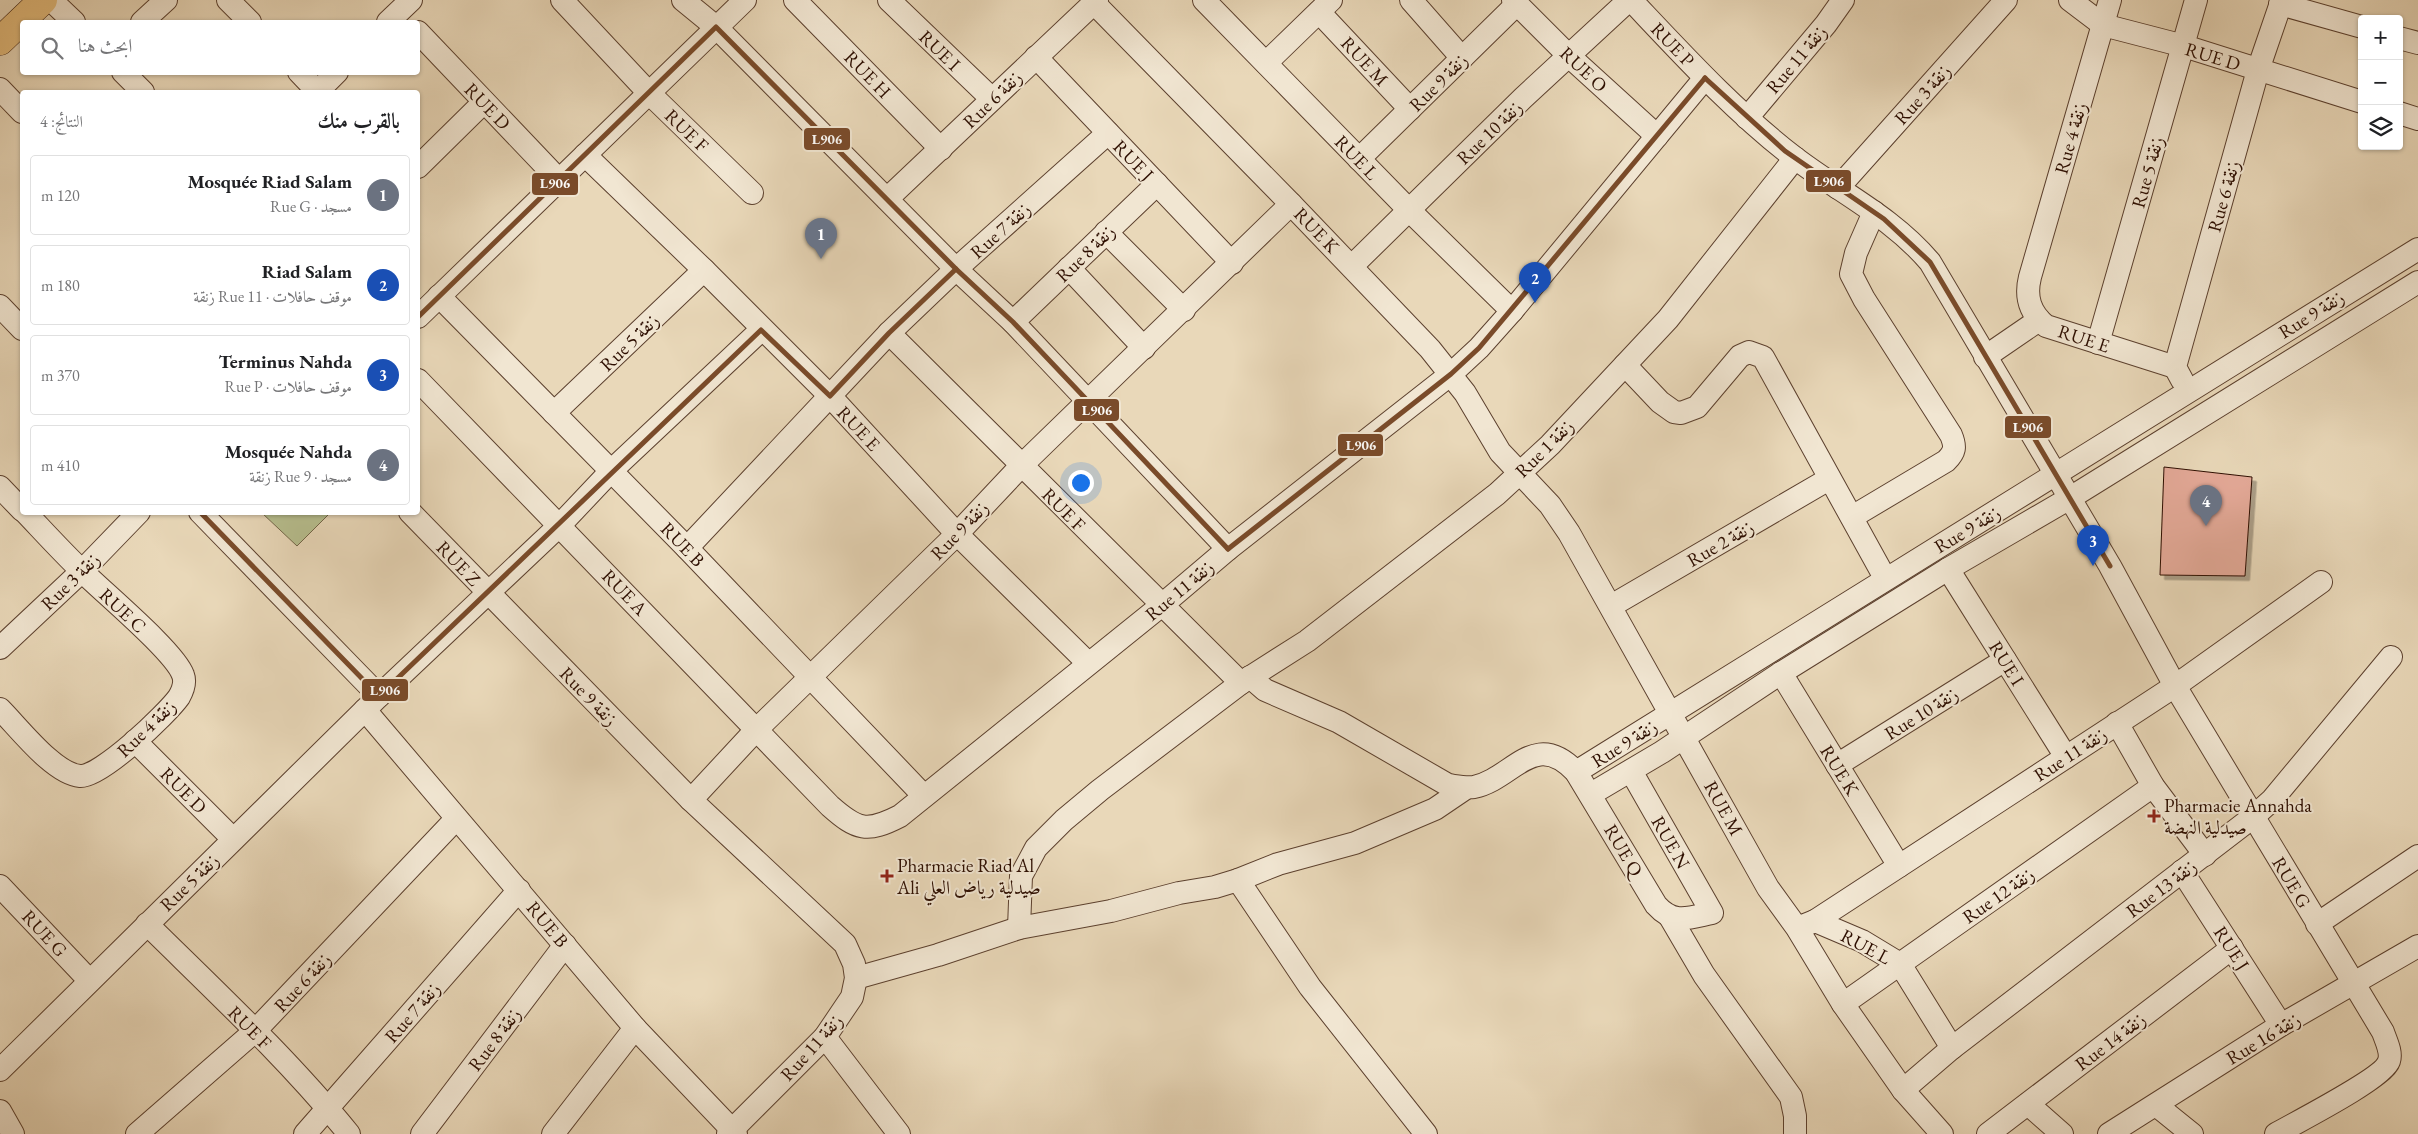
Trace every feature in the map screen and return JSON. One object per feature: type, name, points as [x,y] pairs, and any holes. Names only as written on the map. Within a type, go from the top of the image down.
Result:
[{"type":"main road","points":[[22,20],[43,0]]},
{"type":"main road","points":[[0,41],[20,22]]},
{"type":"street","points":[[52,0],[72,20]]},
{"type":"street","points":[[144,20],[166,0]]},
{"type":"street","points":[[228,0],[248,20]]},
{"type":"street","name":"RUE F","points":[[562,0],[649,93],[752,193]]},
{"type":"street","points":[[683,0],[716,27],[956,268],[1013,322],[1228,549]]},
{"type":"street","points":[[420,315],[745,0]]},
{"type":"street","name":"RUE H","points":[[795,0],[941,149]]},
{"type":"street","name":"RUE I","points":[[889,0],[992,99]]},
{"type":"street","points":[[1411,0],[1462,58]]},
{"type":"street","name":"Rue 10 زنقة","points":[[1352,266],[1524,98],[1630,0]]},
{"type":"street","name":"RUE P","points":[[1630,0],[1747,118],[1795,158],[1912,240],[1930,262],[2110,566]]},
{"type":"street","name":"Rue 11 زنقة","points":[[1747,118],[1826,24],[1843,0]]},
{"type":"street","name":"Rue 3 زنقة","points":[[1838,188],[2006,0]]},
{"type":"street","name":"RUE D","points":[[2070,0],[2102,25],[2184,46],[2358,101]]},
{"type":"street","name":"Rue 4 زنقة","points":[[2030,277],[2110,0]]},
{"type":"street","name":"Rue 5 زنقة","points":[[2098,343],[2196,0]]},
{"type":"street","name":"Rue 6 زنقة","points":[[887,199],[1096,1]]},
{"type":"street","name":"RUE K","points":[[1096,1],[1352,266],[1451,374],[1500,452],[1520,473]]},
{"type":"street","name":"Rue 9 زنقة","points":[[1359,159],[1462,58],[1515,2]]},
{"type":"street","name":"RUE O","points":[[1515,2],[1569,56],[1657,136]]},
{"type":"street","points":[[2281,2],[2358,26]]},
{"type":"street","name":"Rue 6 زنقة","points":[[2175,367],[2258,70],[2281,2]]},
{"type":"street","name":"RUE L","points":[[1216,4],[1266,63],[1409,210],[1512,311]]},
{"type":"street","points":[[1266,63],[1325,6]]},
{"type":"street","name":"RUE M","points":[[1325,6],[1410,109]]},
{"type":"street","name":"RUE D","points":[[420,34],[559,180]]},
{"type":"street","points":[[2403,39],[2418,43]]},
{"type":"street","name":"RUE J","points":[[1036,57],[1232,263]]},
{"type":"street","points":[[126,75],[141,90]]},
{"type":"street","points":[[301,75],[315,90]]},
{"type":"street","points":[[319,90],[335,75]]},
{"type":"street","name":"Rue 11 زنقة","points":[[830,806],[848,822],[858,826],[871,826],[900,816],[923,795],[1162,605],[1228,549],[1451,374],[1479,348],[1512,311],[1706,78]]},
{"type":"street","points":[[0,89],[20,110]]},
{"type":"street","points":[[420,165],[484,102]]},
{"type":"street","points":[[2403,114],[2418,119]]},
{"type":"street","name":"Rue 7 زنقة","points":[[687,548],[889,333],[956,268],[1108,133]]},
{"type":"street","name":"RUE E","points":[[585,155],[830,396],[957,534],[1088,663]]},
{"type":"street","name":"Rue 1 زنقة","points":[[1019,928],[1021,876],[1036,848],[1100,790],[1246,680],[1307,641],[1497,494],[1520,473],[1668,319],[1795,158]]},
{"type":"street","name":"Rue 8 زنقة","points":[[1013,322],[1157,184]]},
{"type":"street","name":"Rue 9 زنقة","points":[[691,800],[756,730],[957,534],[1021,466],[1184,310],[1291,204]]},
{"type":"street","points":[[1852,517],[1946,461],[1952,455],[1955,445],[1952,435],[1864,299],[1852,274],[1856,253],[1874,212]]},
{"type":"street","points":[[1106,232],[1184,310]]},
{"type":"street","name":"Rue 9 زنقة","points":[[2418,249],[2188,390],[2055,475],[1886,578],[1576,772],[1591,794],[1631,771],[1781,673],[1948,569],[2070,498],[2418,282]]},
{"type":"street","points":[[1069,268],[1144,348]]},
{"type":"street","name":"Rue 5 زنقة","points":[[554,413],[704,270]]},
{"type":"street","name":"RUE E","points":[[2030,277],[2027,290],[2029,302],[2039,320],[2046,326],[2175,367]]},
{"type":"street","name":"RUE B","points":[[440,296],[687,548],[923,795]]},
{"type":"street","points":[[0,306],[20,327]]},
{"type":"street","points":[[1985,357],[2039,320]]},
{"type":"street","points":[[203,515],[372,703],[560,524],[611,471],[761,330]]},
{"type":"street","name":"RUE F","points":[[889,333],[1162,605],[1246,680],[1339,722],[1442,782],[1466,788]]},
{"type":"street","points":[[1625,365],[1660,402],[1674,412],[1681,413],[1697,407],[1740,356],[1749,352],[1761,355],[1769,365],[1829,479],[1886,578]]},
{"type":"street","points":[[2175,367],[2188,390]]},
{"type":"street","name":"RUE A","points":[[420,382],[560,524],[830,806]]},
{"type":"street","name":"RUE M","points":[[1520,473],[1550,505],[1564,526],[1768,888],[1806,925],[1843,1004],[1904,1090],[1942,1134]]},
{"type":"street","name":"Rue 2 زنقة","points":[[1610,606],[1829,479]]},
{"type":"street","name":"RUE C","points":[[0,488],[20,508]]},
{"type":"street","name":"RUE C","points":[[27,515],[82,571],[159,644]]},
{"type":"street","name":"Rue 3 زنقة","points":[[0,648],[82,571],[136,515]]},
{"type":"street","name":"RUE Z","points":[[413,515],[488,592]]},
{"type":"street","name":"RUE G","points":[[2110,566],[2175,686],[2383,1032],[2390,1054],[2387,1065],[2359,1087],[2276,1134]]},
{"type":"street","name":"RUE I","points":[[1948,569],[2066,757]]},
{"type":"street","name":"Rue 11 زنقة","points":[[1806,925],[2175,686],[2321,582]]},
{"type":"street","name":"Rue 9 زنقة","points":[[488,592],[691,800],[845,944],[854,964],[856,978]]},
{"type":"street","name":"Rue 4 زنقة","points":[[0,709],[57,766],[72,775],[88,776],[106,766],[135,741],[168,710],[184,686],[184,678],[180,667],[159,644]]},
{"type":"street","name":"Rue 13 زنقة","points":[[1904,1090],[1952,1048],[2253,817],[2272,800],[2391,657]]},
{"type":"street","name":"Rue 10 زنقة","points":[[1837,765],[2005,660]]},
{"type":"street","name":"RUE K","points":[[1781,673],[1899,866]]},
{"type":"street","name":"Rue 5 زنقة","points":[[0,1070],[89,980],[372,703]]},
{"type":"street","name":"RUE B","points":[[372,703],[456,818],[636,1028],[732,1132]]},
{"type":"street","points":[[2118,723],[2153,786],[2205,855]]},
{"type":"street","name":"RUE D","points":[[135,741],[233,839]]},
{"type":"street","points":[[856,978],[938,955],[1019,928],[1111,911],[1179,893],[1215,888],[1278,864],[1355,842],[1435,808],[1466,788],[1476,786],[1524,759],[1544,754],[1560,757],[1576,772]]},
{"type":"street","name":"RUE N","points":[[1631,771],[1712,913],[1690,918],[1663,911]]},
{"type":"street","name":"Rue 12 زنقة","points":[[1843,1004],[2153,786]]},
{"type":"street","name":"RUE Q","points":[[1591,794],[1704,975],[1791,1097],[1795,1116],[1795,1134]]},
{"type":"street","name":"Rue 6 زنقة","points":[[137,1134],[255,1031],[456,818]]},
{"type":"street","points":[[2317,924],[2418,856]]},
{"type":"street","name":"RUE J","points":[[2182,871],[2282,1025]]},
{"type":"street","points":[[1238,880],[1310,986],[1426,1134]]},
{"type":"street","name":"RUE G","points":[[0,886],[89,980]]},
{"type":"street","name":"Rue 7 زنقة","points":[[305,1134],[519,890]]},
{"type":"street","name":"RUE F","points":[[146,924],[255,1031],[350,1134]]},
{"type":"street","name":"RUE L","points":[[1806,925],[1862,941],[1900,964],[1952,1048]]},
{"type":"street","name":"Rue 8 زنقة","points":[[422,1134],[565,945]]},
{"type":"street","name":"Rue 16 زنقة","points":[[2109,1134],[2282,1025],[2418,946]]},
{"type":"street","name":"Rue 14 زنقة","points":[[1988,1134],[2232,948]]},
{"type":"street","name":"Rue 11 زنقة","points":[[732,1132],[825,1037],[852,997],[856,978]]},
{"type":"street","points":[[553,1134],[636,1028]]},
{"type":"street","points":[[825,1037],[899,1134]]},
{"type":"street","points":[[2028,1104],[2062,1134]]},
{"type":"street","points":[[2156,1105],[2192,1134]]},
{"type":"street","points":[[0,1110],[13,1134]]},
{"type":"green space","points":[[264,515],[328,515],[297,546]]},
{"type":"building","points":[[2164,467],[2252,477],[2245,576],[2160,575]]},
{"type":"transit line","name":"L906","points":[[420,315],[716,27],[956,269],[1013,322],[1228,549]]},
{"type":"transit line","name":"L906","points":[[1705,78],[1785,151],[1884,219],[1930,262],[2110,566]]},
{"type":"transit line","name":"L906","points":[[1228,549],[1451,374],[1479,348],[1705,78]]},
{"type":"transit line","name":"L906","points":[[203,515],[379,696],[761,330],[830,396],[889,333],[956,269]]},
{"type":"place","name":"Mosquée Riad Salam","points":[[821,259]]},
{"type":"place","name":"Riad Salam","points":[[1535,303]]},
{"type":"place","name":"Mosquée Nahda","points":[[2206,526]]},
{"type":"place","name":"Terminus Nahda","points":[[2093,566]]},
{"type":"place","name":"Pharmacie Annahda صيدلية النهضة","points":[[2154,816]]},
{"type":"place","name":"Pharmacie Riad Al Ali صيدلية رياض العلي","points":[[887,876]]}]
